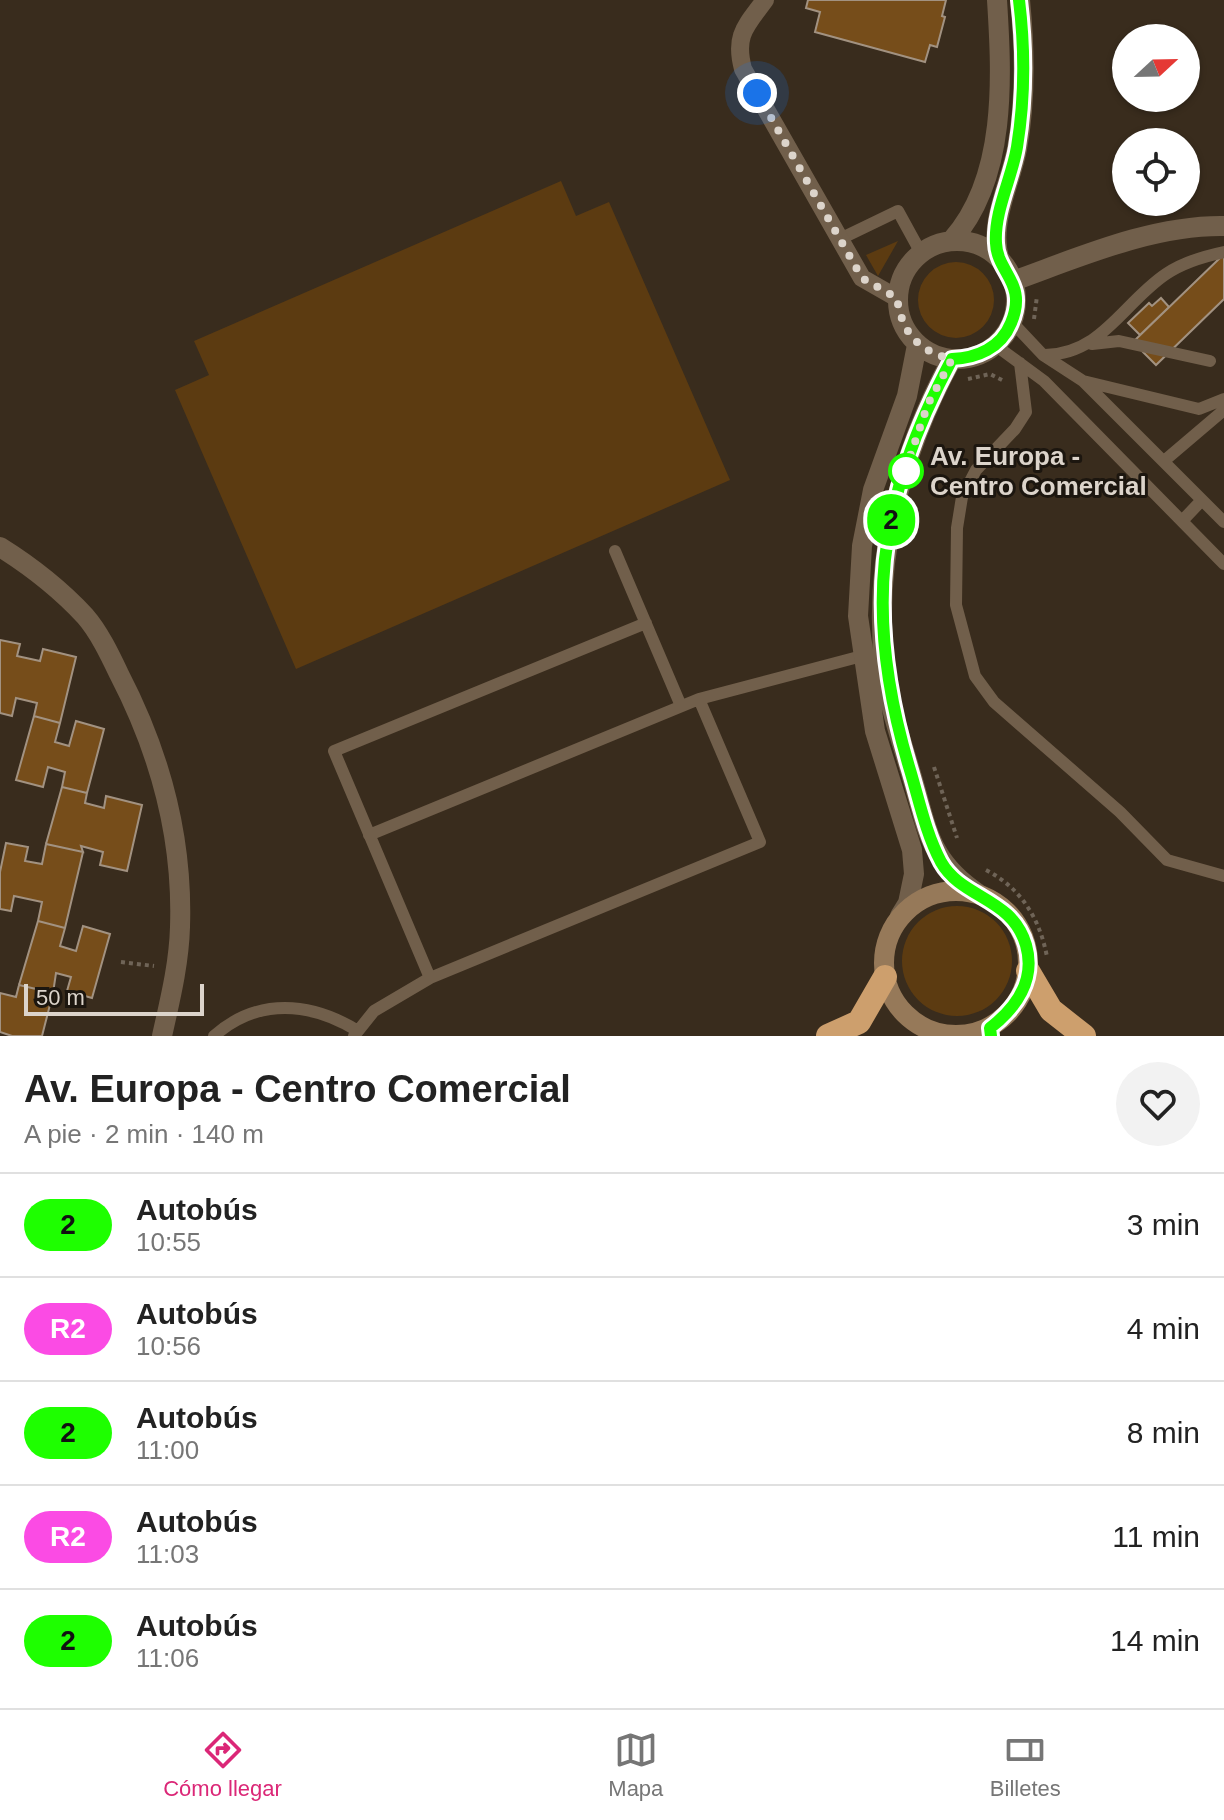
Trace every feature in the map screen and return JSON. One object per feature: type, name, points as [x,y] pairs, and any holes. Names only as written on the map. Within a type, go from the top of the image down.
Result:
[{"type":"highway","points":[[1038,968],[1051,1010],[1084,1036]]},
{"type":"highway","points":[[828,1036],[859,1022],[868,1012],[885,977]]},
{"type":"main road","points":[[955,891],[980,895],[1001,906],[1017,924],[1038,968],[1009,1013],[990,1032],[949,1036],[929,1031],[909,1018],[893,1000],[885,977],[884,956],[889,935],[900,916],[916,902],[935,894],[955,891]]},
{"type":"street","points":[[765,0],[744,28],[737,46],[743,69],[862,278],[897,298]]},
{"type":"street","points":[[952,240],[974,212],[999,110],[997,0]]},
{"type":"street","points":[[999,258],[969,241],[952,240],[921,253],[901,277],[897,298],[906,331],[917,345],[933,355],[968,358],[995,345],[1012,322],[1016,301],[1013,281],[995,245],[998,219],[1017,148],[1022,106],[1025,57],[1020,0]]},
{"type":"street","points":[[1013,281],[1095,252],[1188,225],[1224,226]]},
{"type":"street","points":[[900,916],[908,903],[914,874],[912,850],[875,731],[858,616],[862,546],[873,490],[907,396],[917,345]]},
{"type":"street","points":[[952,359],[928,404],[893,510],[883,561],[880,621],[885,674],[897,726],[932,844],[943,866],[980,895]]},
{"type":"street","points":[[0,547],[41,573],[87,619],[142,718],[168,797],[178,875],[180,927],[176,969],[162,1036]]},
{"type":"lane","points":[[840,239],[898,211],[921,253]]},
{"type":"lane","points":[[1043,355],[1072,353],[1081,348],[1166,274],[1224,252]]},
{"type":"lane","points":[[1012,322],[1043,355],[1083,381],[1224,522]]},
{"type":"lane","points":[[1081,348],[1119,341],[1210,361]]},
{"type":"lane","points":[[995,345],[1044,381],[1224,564]]},
{"type":"lane","points":[[1020,363],[1026,412],[967,483],[957,528],[956,605],[975,676],[994,702],[1120,812],[1167,860],[1224,876]]},
{"type":"lane","points":[[1083,381],[1199,409],[1224,399]]},
{"type":"lane","points":[[1164,461],[1224,410]]},
{"type":"lane","points":[[1182,521],[1202,500]]},
{"type":"lane","points":[[615,551],[681,706]]},
{"type":"lane","points":[[430,978],[334,751],[646,623]]},
{"type":"lane","points":[[369,835],[699,699],[862,656]]},
{"type":"lane","points":[[214,1036],[247,1015],[273,1007],[300,1007],[335,1017],[356,1033],[374,1011],[430,978],[760,842],[699,699]]},
{"type":"path","points":[[1035,325],[1034,304],[1040,290]]},
{"type":"path","points":[[958,387],[973,377],[990,374],[1008,385]]},
{"type":"path","points":[[930,752],[958,842]]},
{"type":"path","points":[[976,866],[1013,889],[1031,910],[1043,936],[1038,968]]},
{"type":"path","points":[[121,962],[176,969]]},
{"type":"shaded area","points":[[561,181],[576,216],[609,202],[730,480],[296,669],[175,390],[209,375],[194,341]]},
{"type":"shaded area","points":[[898,241],[878,276],[866,255]]},
{"type":"shaded area","points":[[956,262],[970,265],[983,273],[991,286],[994,300],[991,314],[983,327],[970,335],[956,338],[942,335],[929,327],[921,314],[918,300],[921,286],[929,273],[942,265]]},
{"type":"shaded area","points":[[957,906],[978,910],[996,922],[1008,940],[1012,961],[1008,982],[996,1000],[978,1012],[957,1016],[936,1012],[918,1000],[906,982],[902,961],[906,940],[918,922],[936,910]]},
{"type":"building","points":[[808,0],[946,0],[942,16],[945,17],[937,47],[930,45],[925,62],[815,32],[820,12],[806,8]]},
{"type":"building","points":[[1224,254],[1224,299],[1156,365],[1133,342]]},
{"type":"building","points":[[1161,298],[1169,307],[1140,335],[1128,323],[1149,303],[1152,306]]},
{"type":"building","points":[[0,640],[20,644],[17,656],[40,661],[43,649],[76,657],[60,723],[34,716],[37,703],[16,698],[12,716],[0,713]]},
{"type":"building","points":[[34,716],[60,723],[55,742],[69,746],[76,721],[104,729],[87,793],[62,787],[65,772],[48,767],[43,787],[16,780]]},
{"type":"building","points":[[62,787],[87,793],[85,803],[104,808],[106,796],[142,805],[127,871],[100,865],[103,852],[81,846],[83,852],[46,844]]},
{"type":"building","points":[[6,843],[28,847],[25,861],[42,864],[46,844],[83,852],[65,928],[38,921],[42,902],[14,896],[11,911],[0,909],[0,872]]},
{"type":"building","points":[[38,921],[65,928],[60,946],[76,951],[83,926],[110,934],[92,998],[67,991],[71,977],[56,973],[53,993],[19,985]]},
{"type":"building","points":[[19,985],[53,993],[42,1036],[12,1036],[0,1032],[0,993],[16,997]]},
{"type":"bus line","name":"2","points":[[991,1036],[990,1028],[1009,1013],[1022,994],[1028,971],[1026,947],[1017,924],[1001,906],[959,881],[943,866],[932,844],[897,726],[885,674],[880,621],[883,561],[893,510],[928,404],[952,359],[982,354],[1005,335],[1012,322],[1016,301],[1013,281],[995,245],[998,219],[1017,148],[1022,106],[1025,57],[1019,0]]},
{"type":"place","name":"Av. Europa - Centro Comercial","points":[[906,471]]},
{"type":"route","points":[[757,93],[862,278],[897,298],[899,315],[917,345],[933,355],[952,359],[928,404],[901,483],[906,471]]}]
